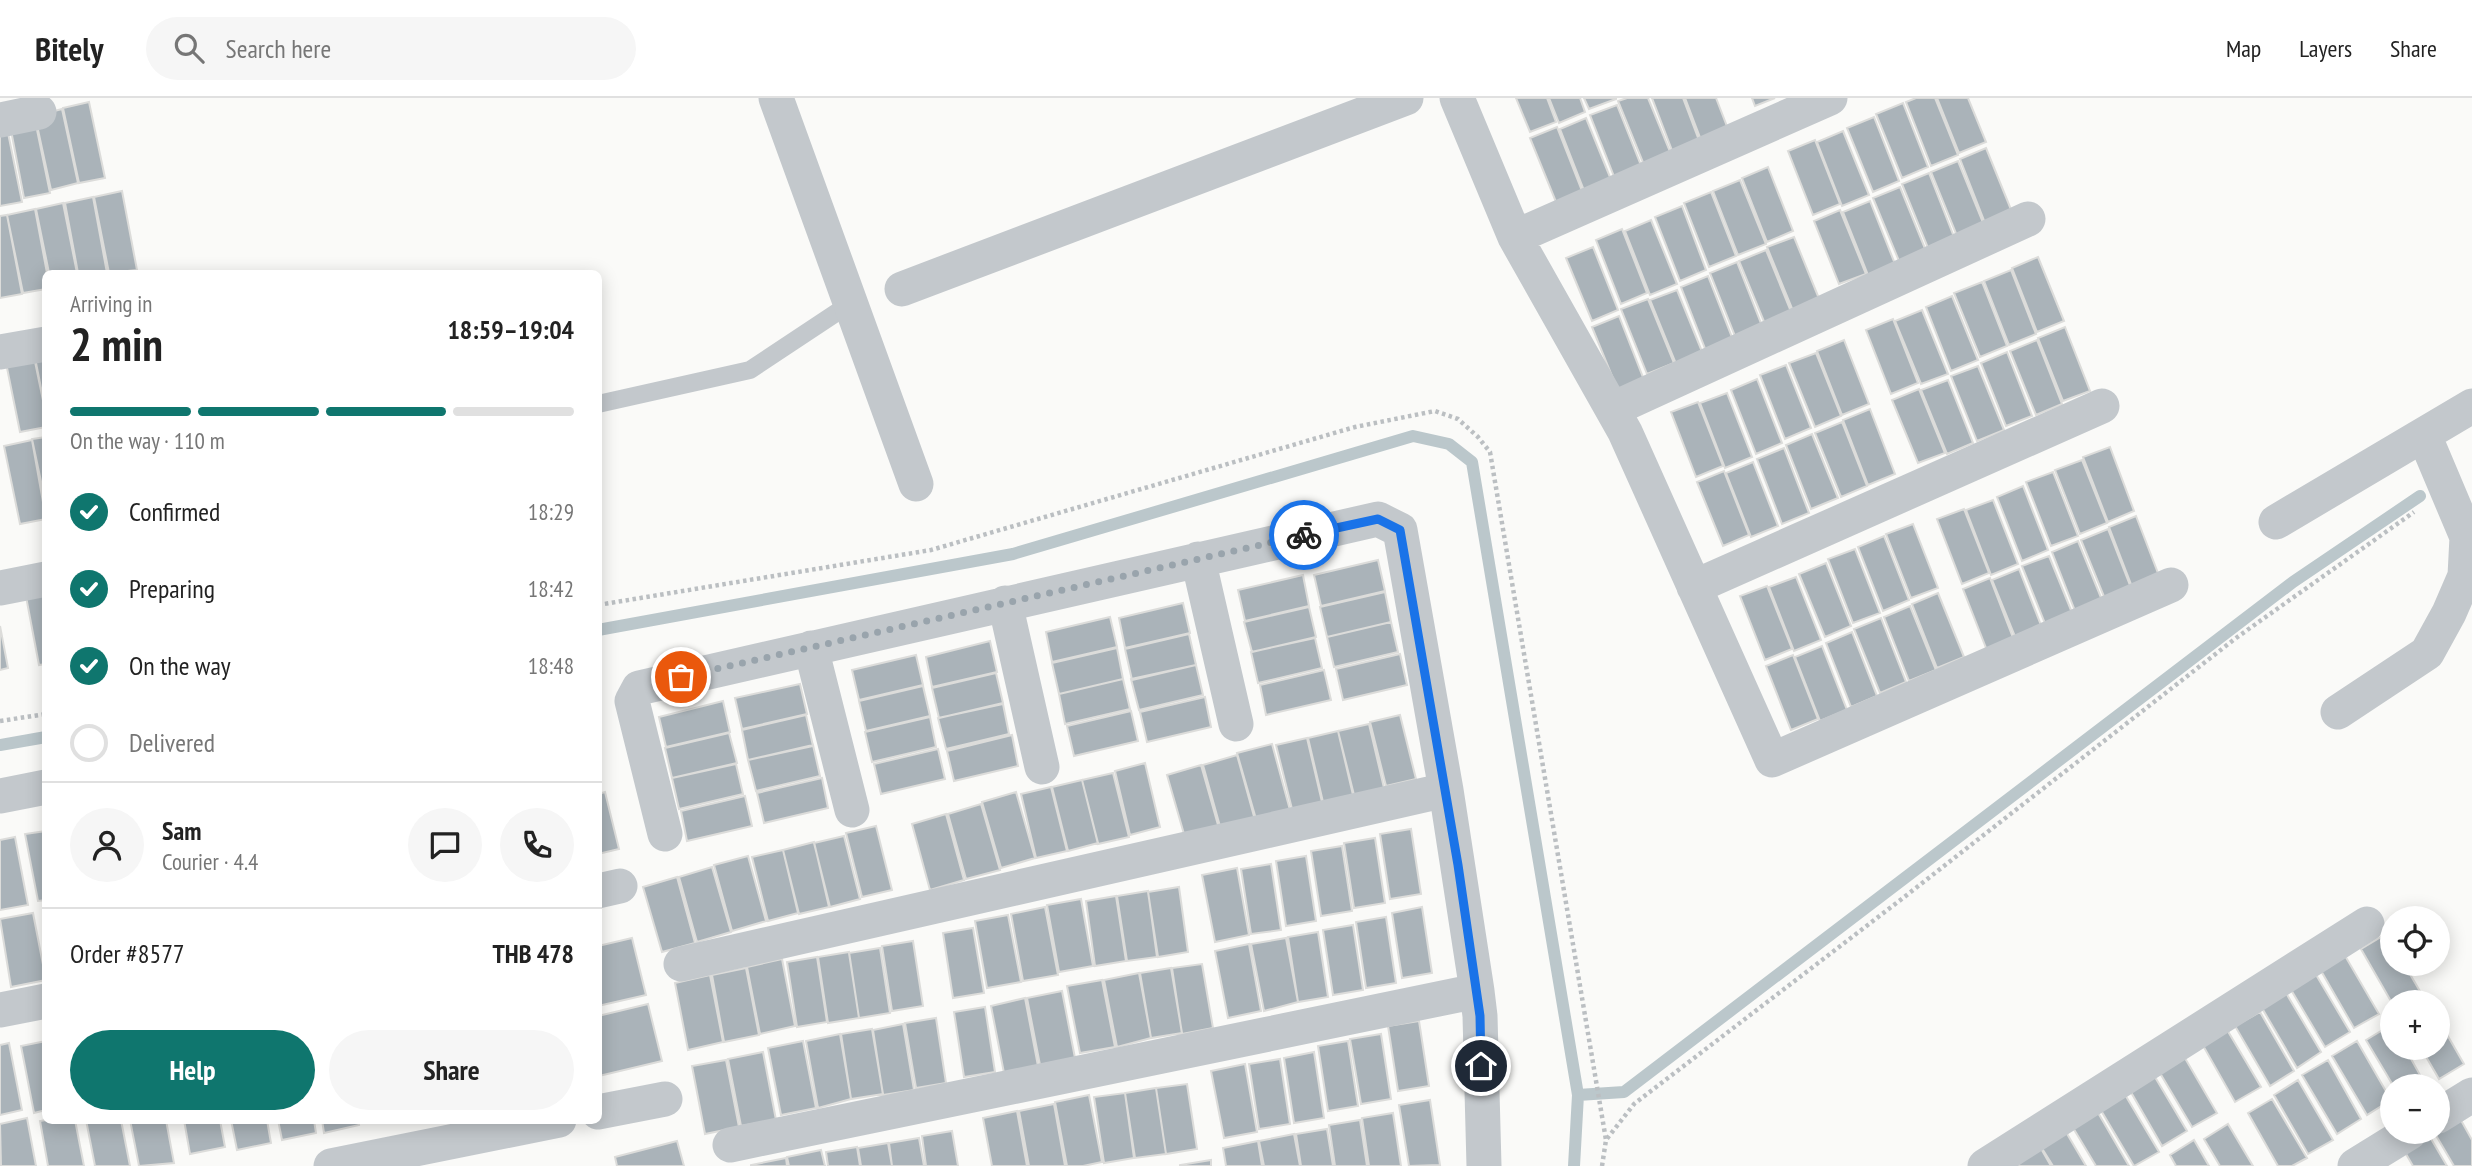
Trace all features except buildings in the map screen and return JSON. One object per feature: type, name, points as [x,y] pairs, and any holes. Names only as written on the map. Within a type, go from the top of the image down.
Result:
[{"type":"street","points":[[776,98],[916,484]]},
{"type":"street","points":[[902,289],[1406,98]]},
{"type":"street","points":[[1457,98],[1515,237],[1625,432],[1772,760],[2171,585]]},
{"type":"street","points":[[1515,237],[1830,98]]},
{"type":"street","points":[[0,120],[39,112]]},
{"type":"street","points":[[1613,409],[2028,219]]},
{"type":"street","points":[[0,352],[42,345]]},
{"type":"street","points":[[1694,587],[2102,406]]},
{"type":"street","points":[[2276,522],[2472,406]]},
{"type":"street","points":[[2338,712],[2427,653],[2465,576],[2467,537],[2424,435]]},
{"type":"street","points":[[666,834],[632,701],[639,688],[1378,519],[1400,530],[1446,790],[1480,1016],[1484,1166]]},
{"type":"street","points":[[1198,559],[1236,724]]},
{"type":"street","points":[[0,588],[42,580]]},
{"type":"street","points":[[1005,603],[1042,767]]},
{"type":"street","points":[[811,648],[852,810]]},
{"type":"street","points":[[0,796],[42,788]]},
{"type":"street","points":[[681,964],[1446,790]]},
{"type":"street","points":[[1985,1166],[2367,925]]},
{"type":"street","points":[[730,1145],[1477,991]]},
{"type":"street","points":[[0,1010],[42,1002]]},
{"type":"street","points":[[2450,1109],[2472,1095]]},
{"type":"street","points":[[602,1111],[665,1099]]},
{"type":"street","points":[[331,1166],[540,1124]]},
{"type":"street","points":[[2355,1166],[2391,1144]]},
{"type":"lane","points":[[602,403],[750,370],[850,303]]},
{"type":"path","points":[[602,604],[932,550],[1355,427],[1435,411],[1458,419],[1479,437],[1490,452],[1606,1140],[1602,1166]]},
{"type":"path","points":[[1606,1140],[1634,1104],[2225,646],[2405,520],[2445,487]]},
{"type":"path","points":[[0,721],[42,715]]},
{"type":"waterway","points":[[602,629],[1013,554],[1413,436],[1449,444],[1472,462],[1578,1095],[1574,1166]]},
{"type":"waterway","points":[[1578,1095],[1624,1092],[2293,582],[2420,496]]},
{"type":"waterway","points":[[0,745],[42,738]]},
{"type":"way so far","points":[[681,677],[1304,535]]},
{"type":"route","points":[[1304,535],[1378,519],[1400,530],[1458,865],[1480,1016],[1481,1066]]}]
